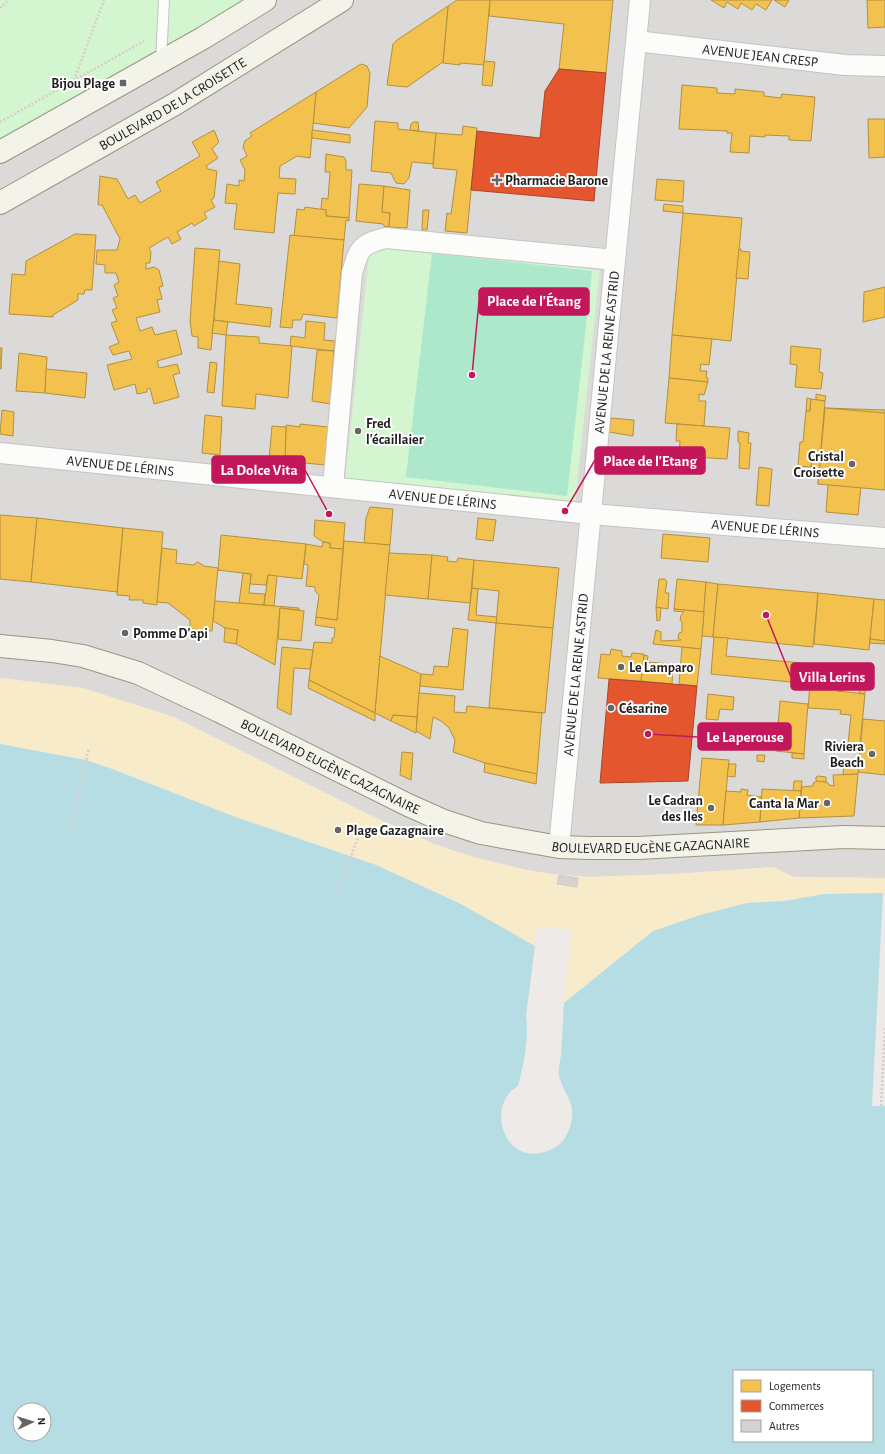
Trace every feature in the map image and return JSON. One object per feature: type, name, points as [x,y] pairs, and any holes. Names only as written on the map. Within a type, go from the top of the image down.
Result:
[{"type":"street","points":[[0,152],[161,62],[265,0]]},
{"type":"street","name":"BOULEVARD DE LA CROISETTE","points":[[0,203],[175,104],[342,0]]},
{"type":"street","name":"AVENUE DE LA REINE ASTRID","points":[[559,847],[640,0]]},
{"type":"street","name":"AVENUE JEAN CRESP","points":[[636,41],[845,64],[885,66]]},
{"type":"street","points":[[334,486],[352,273],[357,255],[367,243],[386,238],[615,260]]},
{"type":"street","name":"AVENUE DE LÉRINS","points":[[0,453],[334,486],[591,514],[885,538]]},
{"type":"street","name":"BOULEVARD EUGÈNE GAZAGNAIRE","points":[[0,646],[52,651],[83,656],[138,673],[219,711],[408,805],[444,821],[480,833],[559,847],[638,848],[844,837],[885,838]]},
{"type":"lane","points":[[161,62],[164,0]]},
{"type":"path","points":[[0,8],[8,0]]},
{"type":"path","points":[[74,80],[104,0]]},
{"type":"path","points":[[0,122],[162,31]]},
{"type":"path","points":[[70,834],[89,748]]},
{"type":"path","points":[[339,889],[359,835]]},
{"type":"path","points":[[880,1106],[885,1026]]},
{"type":"shaded area","points":[[263,0],[885,0],[885,878],[794,877],[773,867],[674,874],[588,877],[527,870],[473,857],[434,844],[83,688],[0,678],[0,152]]},
{"type":"sand","name":"Plage Gazagnaire","points":[[0,678],[83,688],[174,717],[368,814],[434,844],[473,857],[527,870],[551,874],[588,877],[674,874],[773,867],[794,877],[885,878],[885,893],[747,903],[653,931],[564,1003],[571,930],[537,927],[535,946],[459,903],[376,865],[233,816],[115,770],[0,744]]},
{"type":"green space","points":[[0,0],[265,0],[0,152]]},
{"type":"green space","points":[[370,245],[600,270],[575,504],[345,480]]},
{"type":"green space","points":[[432,253],[592,271],[567,496],[406,477]]},
{"type":"water","points":[[0,744],[86,760],[233,816],[376,865],[459,903],[535,946],[526,1016],[527,1033],[524,1060],[518,1086],[508,1095],[503,1106],[501,1119],[509,1142],[518,1150],[530,1154],[544,1152],[558,1145],[565,1138],[570,1128],[572,1117],[571,1107],[559,1076],[564,1003],[653,931],[700,915],[747,903],[784,901],[824,894],[883,893],[872,1106],[885,1106],[885,1454],[0,1454]]},
{"type":"building: Logements","points":[[457,0],[490,0],[484,65],[443,63],[448,6]]},
{"type":"building: Logements","points":[[490,0],[613,0],[606,73],[559,69],[564,24],[489,16]]},
{"type":"building: Logements","points":[[711,0],[772,0],[766,10],[756,4],[752,10],[741,3],[738,9],[727,2],[724,8]]},
{"type":"building: Logements","points":[[774,0],[789,0],[785,7]]},
{"type":"building: Logements","points":[[867,0],[885,0],[885,27],[868,28]]},
{"type":"building: Logements","points":[[448,6],[443,62],[407,87],[387,85],[393,44]]},
{"type":"building: Logements","points":[[484,61],[495,62],[492,86],[482,85]]},
{"type":"building: Logements","points":[[361,64],[367,66],[370,73],[367,107],[349,128],[313,123],[316,92]]},
{"type":"building: Logements","points":[[682,85],[717,88],[717,93],[735,94],[735,89],[764,92],[764,96],[781,98],[782,94],[815,97],[811,141],[789,140],[789,136],[750,136],[749,153],[730,152],[732,133],[727,133],[727,131],[679,129]]},
{"type":"building: Logements","points":[[316,92],[310,158],[297,156],[280,166],[279,178],[296,179],[295,194],[278,193],[274,233],[234,229],[237,204],[225,203],[227,184],[239,186],[239,180],[244,181],[245,170],[240,160],[247,156],[243,147],[245,141],[252,136],[250,133]]},
{"type":"building: Logements","points":[[868,119],[885,119],[885,157],[869,158]]},
{"type":"building: Logements","points":[[375,121],[398,123],[398,129],[436,133],[433,164],[412,162],[409,178],[404,184],[396,183],[391,173],[371,171]]},
{"type":"building: Logements","points":[[413,122],[418,122],[419,131],[410,130]]},
{"type":"building: Logements","points":[[463,126],[477,128],[467,233],[445,231],[447,213],[451,214],[457,170],[433,168],[436,133],[462,135]]},
{"type":"building: Logements","points":[[214,130],[219,142],[212,149],[218,158],[206,166],[208,169],[217,171],[214,198],[211,200],[215,207],[204,213],[207,218],[194,226],[192,223],[177,232],[181,239],[172,244],[168,237],[149,248],[151,252],[150,263],[146,263],[146,269],[154,267],[159,270],[163,286],[159,287],[162,299],[157,300],[160,312],[136,318],[140,331],[152,327],[155,335],[176,330],[182,354],[157,361],[159,368],[177,364],[180,373],[173,375],[179,397],[154,404],[150,388],[147,389],[147,392],[137,394],[135,384],[114,390],[107,365],[132,359],[129,351],[113,355],[109,347],[119,343],[111,323],[117,321],[112,310],[117,308],[113,298],[118,296],[114,285],[119,282],[116,273],[105,273],[105,265],[96,264],[97,250],[117,250],[120,239],[102,205],[98,205],[100,176],[117,179],[128,199],[135,195],[140,203],[161,191],[156,182],[200,156],[192,142]]},
{"type":"building: Logements","points":[[312,130],[350,135],[350,143],[312,138]]},
{"type":"building: Logements","points":[[326,154],[344,157],[346,161],[346,170],[352,170],[349,218],[326,216],[326,210],[321,209],[322,198],[328,199],[330,172],[325,172]]},
{"type":"building: Logements","points":[[657,179],[684,181],[683,202],[655,200]]},
{"type":"building: Logements","points":[[359,184],[384,186],[382,212],[390,213],[389,227],[384,226],[383,224],[356,221]]},
{"type":"building: Logements","points":[[384,186],[410,190],[407,228],[389,227],[390,213],[382,212]]},
{"type":"building: Logements","points":[[664,204],[683,206],[683,213],[663,211]]},
{"type":"building: Logements","points":[[305,207],[326,210],[326,216],[349,218],[349,221],[346,220],[344,240],[294,236],[297,209],[304,210]]},
{"type":"building: Logements","points":[[423,210],[429,210],[427,230],[422,230]]},
{"type":"building: Logements","points":[[683,213],[742,218],[731,341],[672,335]]},
{"type":"building: Logements","points":[[75,234],[96,235],[92,290],[85,290],[84,294],[78,294],[78,300],[53,315],[53,317],[9,314],[12,274],[25,275],[26,261]]},
{"type":"building: Logements","points":[[290,235],[344,240],[337,318],[303,314],[301,320],[293,320],[292,328],[280,327]]},
{"type":"building: Logements","points":[[195,248],[220,250],[211,350],[198,348],[198,337],[192,336],[190,321]]},
{"type":"building: Logements","points":[[739,249],[741,249],[741,251],[750,252],[748,279],[736,278]]},
{"type":"building: Logements","points":[[219,261],[240,264],[236,304],[272,308],[270,327],[214,320]]},
{"type":"building: Logements","points":[[885,287],[885,317],[863,322],[864,292]]},
{"type":"building: Logements","points":[[214,320],[228,322],[226,335],[212,333]]},
{"type":"building: Logements","points":[[306,321],[325,323],[324,340],[335,341],[334,351],[290,346],[291,336],[305,338]]},
{"type":"building: Logements","points":[[226,335],[259,337],[259,343],[292,346],[288,398],[256,394],[255,409],[222,406]]},
{"type":"building: Logements","points":[[672,335],[712,339],[709,365],[701,364],[700,371],[707,371],[706,378],[708,378],[708,382],[669,378]]},
{"type":"building: Logements","points":[[791,346],[821,349],[819,372],[823,373],[821,389],[795,387],[797,365],[790,364]]},
{"type":"building: Logements","points":[[0,348],[2,348],[1,369],[0,369]]},
{"type":"building: Logements","points":[[317,350],[334,351],[330,404],[312,401]]},
{"type":"building: Logements","points":[[19,353],[47,357],[45,393],[16,391]]},
{"type":"building: Logements","points":[[210,362],[217,363],[214,393],[207,392]]},
{"type":"building: Logements","points":[[46,369],[87,373],[85,398],[45,393]]},
{"type":"building: Logements","points":[[669,378],[708,382],[704,395],[699,394],[699,401],[706,401],[704,426],[665,423]]},
{"type":"building: Logements","points":[[816,394],[826,396],[825,401],[816,400]]},
{"type":"building: Logements","points":[[807,398],[811,399],[810,411],[806,411]]},
{"type":"building: Logements","points":[[811,399],[825,401],[820,460],[812,459],[811,467],[798,466],[800,442],[803,442],[806,411],[810,411]]},
{"type":"building: Logements","name":"Cristal Croisette","points":[[825,408],[885,410],[885,489],[861,487],[858,515],[826,512],[828,484],[818,484]]},
{"type":"building: Logements","name":"Cristal Croisette","points":[[825,408],[885,413],[885,490],[818,484]]},
{"type":"building: Logements","points":[[2,410],[14,412],[13,436],[0,434]]},
{"type":"building: Logements","points":[[205,415],[222,417],[220,455],[202,453]]},
{"type":"building: Logements","points":[[611,418],[634,420],[633,436],[609,432]]},
{"type":"building: Logements","points":[[300,424],[328,427],[325,465],[285,461],[286,425],[300,427]]},
{"type":"building: Logements","points":[[677,424],[730,428],[727,459],[679,456],[680,441],[676,441]]},
{"type":"building: Logements","points":[[272,426],[286,427],[285,461],[269,460]]},
{"type":"building: Logements","points":[[738,431],[749,433],[748,443],[751,443],[749,469],[739,468],[740,443],[738,442]]},
{"type":"building: Logements","points":[[812,459],[820,460],[820,469],[811,467]]},
{"type":"building: Logements","points":[[759,467],[772,469],[769,506],[756,505]]},
{"type":"building: Logements","points":[[370,507],[393,509],[390,545],[364,543],[366,518]]},
{"type":"building: Logements","points":[[0,515],[37,518],[31,582],[0,579]]},
{"type":"building: Logements","points":[[37,518],[123,528],[117,592],[31,582]]},
{"type":"building: Logements","points":[[478,518],[496,520],[493,541],[476,539]]},
{"type":"building: Logements","points":[[315,520],[345,523],[343,549],[330,548],[330,543],[323,542],[314,536]]},
{"type":"building: Logements","points":[[123,528],[163,532],[157,605],[143,603],[143,600],[129,600],[130,596],[117,595]]},
{"type":"building: Logements","points":[[663,534],[710,538],[708,562],[661,558]]},
{"type":"building: Logements","points":[[221,535],[306,544],[302,579],[268,575],[266,585],[250,584],[251,574],[218,570]]},
{"type":"building: Logements","points":[[344,541],[390,545],[375,713],[309,680],[314,642],[332,643],[332,638],[334,638],[335,628],[315,625],[316,617],[337,620]]},
{"type":"building: Logements","points":[[323,542],[330,543],[330,548],[343,549],[337,620],[316,617],[319,595],[315,591],[315,587],[306,586],[308,565],[304,564],[306,544],[322,547]]},
{"type":"building: Logements","points":[[162,548],[177,550],[176,563],[193,565],[198,562],[204,566],[218,568],[212,631],[190,629],[190,620],[168,603],[157,602]]},
{"type":"building: Logements","points":[[389,553],[432,555],[428,599],[385,595]]},
{"type":"building: Logements","points":[[432,555],[448,557],[447,561],[457,562],[458,558],[474,560],[470,603],[428,599]]},
{"type":"building: Logements","points":[[474,560],[559,568],[553,628],[496,623],[499,591],[472,588]]},
{"type":"building: Logements","points":[[243,573],[251,574],[249,593],[265,594],[264,605],[239,603]]},
{"type":"building: Logements","points":[[268,575],[277,576],[274,606],[264,605]]},
{"type":"building: Logements","points":[[659,579],[665,579],[667,582],[665,593],[669,593],[668,609],[656,607]]},
{"type":"building: Logements","points":[[677,579],[706,582],[704,612],[674,609]]},
{"type":"building: Logements","points":[[706,582],[718,584],[713,637],[702,636]]},
{"type":"building: Logements","points":[[718,584],[818,593],[813,647],[713,637]]},
{"type":"building: Logements","points":[[472,588],[478,589],[476,615],[497,617],[496,623],[468,620]]},
{"type":"building: Logements","points":[[818,593],[874,599],[869,650],[814,644]]},
{"type":"building: Logements","points":[[874,599],[885,600],[885,641],[870,639]]},
{"type":"building: Logements","points":[[215,601],[299,608],[299,610],[280,608],[275,665],[236,644],[238,630],[227,629],[213,621]]},
{"type":"building: Logements","points":[[656,607],[661,608],[660,620],[657,621]]},
{"type":"building: Logements","points":[[280,608],[304,611],[301,641],[278,639]]},
{"type":"building: Logements","points":[[674,609],[704,612],[701,649],[653,644],[656,630],[661,632],[661,641],[681,640],[678,638],[679,633],[682,632],[682,622],[680,620],[681,615],[684,612],[674,611]]},
{"type":"building: Logements","points":[[496,623],[553,628],[545,713],[489,708]]},
{"type":"building: Logements","points":[[225,628],[238,630],[236,644],[224,642]]},
{"type":"building: Logements","points":[[453,628],[468,630],[463,690],[420,686],[421,674],[433,675],[434,666],[448,667]]},
{"type":"building: Logements","points":[[714,637],[728,638],[726,656],[812,664],[810,684],[711,674]]},
{"type":"building: Logements","points":[[870,639],[885,641],[885,644],[870,643]]},
{"type":"building: Logements","points":[[282,647],[313,650],[310,669],[294,668],[291,715],[277,708]]},
{"type":"building: Logements","points":[[682,647],[701,649],[697,686],[679,684]]},
{"type":"building: Logements","name":"Le Lamparo","points":[[611,649],[622,651],[622,656],[631,657],[632,653],[644,654],[641,681],[598,678],[601,654],[610,655]]},
{"type":"building: Logements","points":[[644,655],[648,656],[647,662],[673,664],[672,684],[641,681]]},
{"type":"building: Logements","points":[[380,656],[421,674],[417,717],[393,715],[391,721],[375,713]]},
{"type":"building: Logements","points":[[309,680],[375,713],[375,721],[308,688]]},
{"type":"building: Logements","points":[[810,684],[838,687],[838,691],[865,694],[860,745],[848,744],[851,715],[840,714],[841,710],[808,708]]},
{"type":"building: Logements","points":[[838,687],[843,687],[843,691],[838,691]]},
{"type":"building: Logements","points":[[860,689],[865,689],[865,694],[859,693]]},
{"type":"building: Logements","points":[[419,693],[455,696],[454,712],[466,713],[467,706],[542,713],[537,774],[485,763],[453,752],[455,740],[449,728],[441,721],[433,717],[430,739],[416,731]]},
{"type":"building: Logements","points":[[708,694],[734,697],[733,710],[720,709],[718,720],[706,719]]},
{"type":"building: Logements","points":[[780,701],[808,704],[804,754],[776,751]]},
{"type":"building: Logements","points":[[393,715],[417,717],[416,733],[391,721]]},
{"type":"building: Logements","name":"Riviera Beach","points":[[863,719],[885,721],[885,775],[858,772]]},
{"type":"building: Logements","points":[[402,752],[413,753],[411,780],[400,775]]},
{"type":"building: Logements","points":[[792,753],[804,754],[804,759],[792,758]]},
{"type":"building: Logements","points":[[757,755],[765,755],[764,762],[757,761]]},
{"type":"building: Logements","name":"Le Cadran des Iles","points":[[702,758],[729,760],[723,825],[696,825]]},
{"type":"building: Logements","points":[[485,763],[537,774],[536,784],[484,772]]},
{"type":"building: Logements","points":[[729,764],[736,764],[735,777],[727,776]]},
{"type":"building: Logements","points":[[844,764],[859,764],[858,774],[843,775]]},
{"type":"building: Logements","name":"Canta la Mar","points":[[858,774],[854,816],[799,818],[802,787],[813,786],[813,783],[820,780],[834,786],[833,775]]},
{"type":"building: Logements","points":[[816,777],[826,777],[826,782],[816,781]]},
{"type":"building: Logements","points":[[794,781],[802,781],[801,791],[793,791]]},
{"type":"building: Logements","points":[[741,789],[748,790],[747,795],[761,797],[760,822],[723,825],[726,791],[741,792]]},
{"type":"building: Logements","points":[[762,789],[801,791],[799,818],[760,822]]},
{"type":"building: Commerces","points":[[559,69],[606,73],[594,201],[471,190],[477,131],[540,138],[545,91]]},
{"type":"building: Commerces","points":[[609,679],[697,686],[688,781],[600,783]]},
{"type":"building: Autres","points":[[559,875],[578,878],[577,887],[557,884]]},
{"type":"place","name":"Bijou Plage","points":[[123,83]]},
{"type":"place","name":"Pharmacie Barone","points":[[497,180]]},
{"type":"place","name":"Place de l'Étang","points":[[472,375]]},
{"type":"place","name":"Fred l'écaillaier","points":[[358,431]]},
{"type":"place","name":"Cristal Croisette","points":[[852,464]]},
{"type":"place","name":"Place de l'Etang","points":[[565,511]]},
{"type":"place","name":"La Dolce Vita","points":[[329,514]]},
{"type":"place","name":"Villa Lerins","points":[[766,615]]},
{"type":"place","name":"Pomme D'api","points":[[125,633]]},
{"type":"place","name":"Le Lamparo","points":[[621,667]]},
{"type":"place","name":"Césarine","points":[[611,708]]},
{"type":"place","name":"Le Laperouse","points":[[648,734]]},
{"type":"place","name":"Riviera Beach","points":[[872,754]]},
{"type":"place","name":"Canta la Mar","points":[[827,803]]},
{"type":"place","name":"Le Cadran des Iles","points":[[711,808]]},
{"type":"place","name":"Plage Gazagnaire","points":[[338,830]]}]
